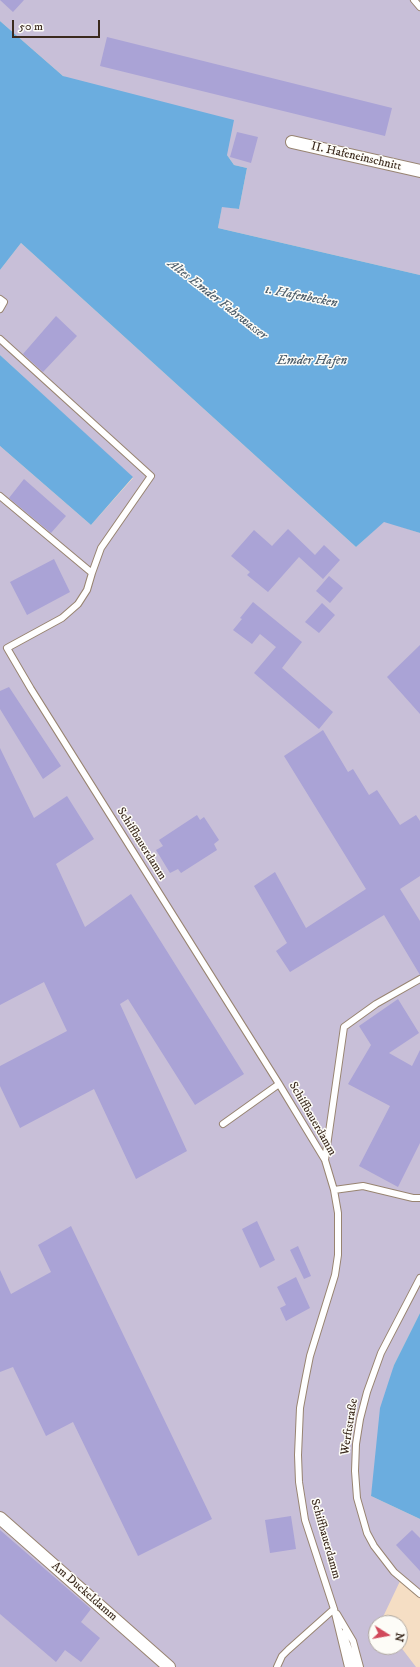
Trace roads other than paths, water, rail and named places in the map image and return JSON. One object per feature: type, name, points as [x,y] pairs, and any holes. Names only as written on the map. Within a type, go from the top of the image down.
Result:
[{"type":"street","name":"II. Hafeneinschnitt","points":[[292,142],[420,171]]},
{"type":"street","name":"Am Duckeldamm","points":[[0,1518],[169,1667]]},
{"type":"lane","points":[[414,0],[420,6]]},
{"type":"lane","points":[[0,299],[4,302],[0,309]]},
{"type":"lane","points":[[0,339],[151,476],[101,548],[87,590],[78,604],[62,618],[0,651]]},
{"type":"lane","points":[[0,496],[92,573]]},
{"type":"lane","name":"Schiffbauerdamm","points":[[7,648],[31,689],[279,1084],[325,1160],[334,1190],[338,1213],[338,1255],[334,1275],[310,1356],[300,1408],[298,1455],[299,1482],[305,1520],[334,1609],[348,1667]]},
{"type":"lane","points":[[325,1160],[344,1027],[376,1004],[420,979]]},
{"type":"lane","points":[[223,1124],[279,1084]]},
{"type":"lane","points":[[334,1190],[363,1186],[420,1198]]},
{"type":"lane","name":"Werftstraße","points":[[420,1278],[381,1353],[367,1392],[360,1419],[356,1444],[355,1471],[357,1498],[367,1534],[377,1551],[394,1572],[420,1594]]},
{"type":"lane","points":[[278,1667],[282,1656],[334,1609]]},
{"type":"lane","points":[[334,1609],[354,1667]]},
{"type":"lane","points":[[334,1609],[353,1641],[360,1667]]},
{"type":"water","name":"Emder Hafen","points":[[0,21],[63,76],[234,120],[227,155],[234,165],[247,168],[239,209],[222,207],[218,228],[420,275],[420,533],[384,522],[356,547],[21,243],[0,270]]},
{"type":"water","points":[[0,355],[133,477],[91,525],[0,446]]},
{"type":"water","points":[[420,1313],[420,1519],[371,1496],[380,1408],[394,1365]]},
{"type":"water label","name":"1. Hafenbecken","points":[[301,297]]},
{"type":"water label","name":"Altes Emder Fahrwasser","points":[[217,300]]}]
